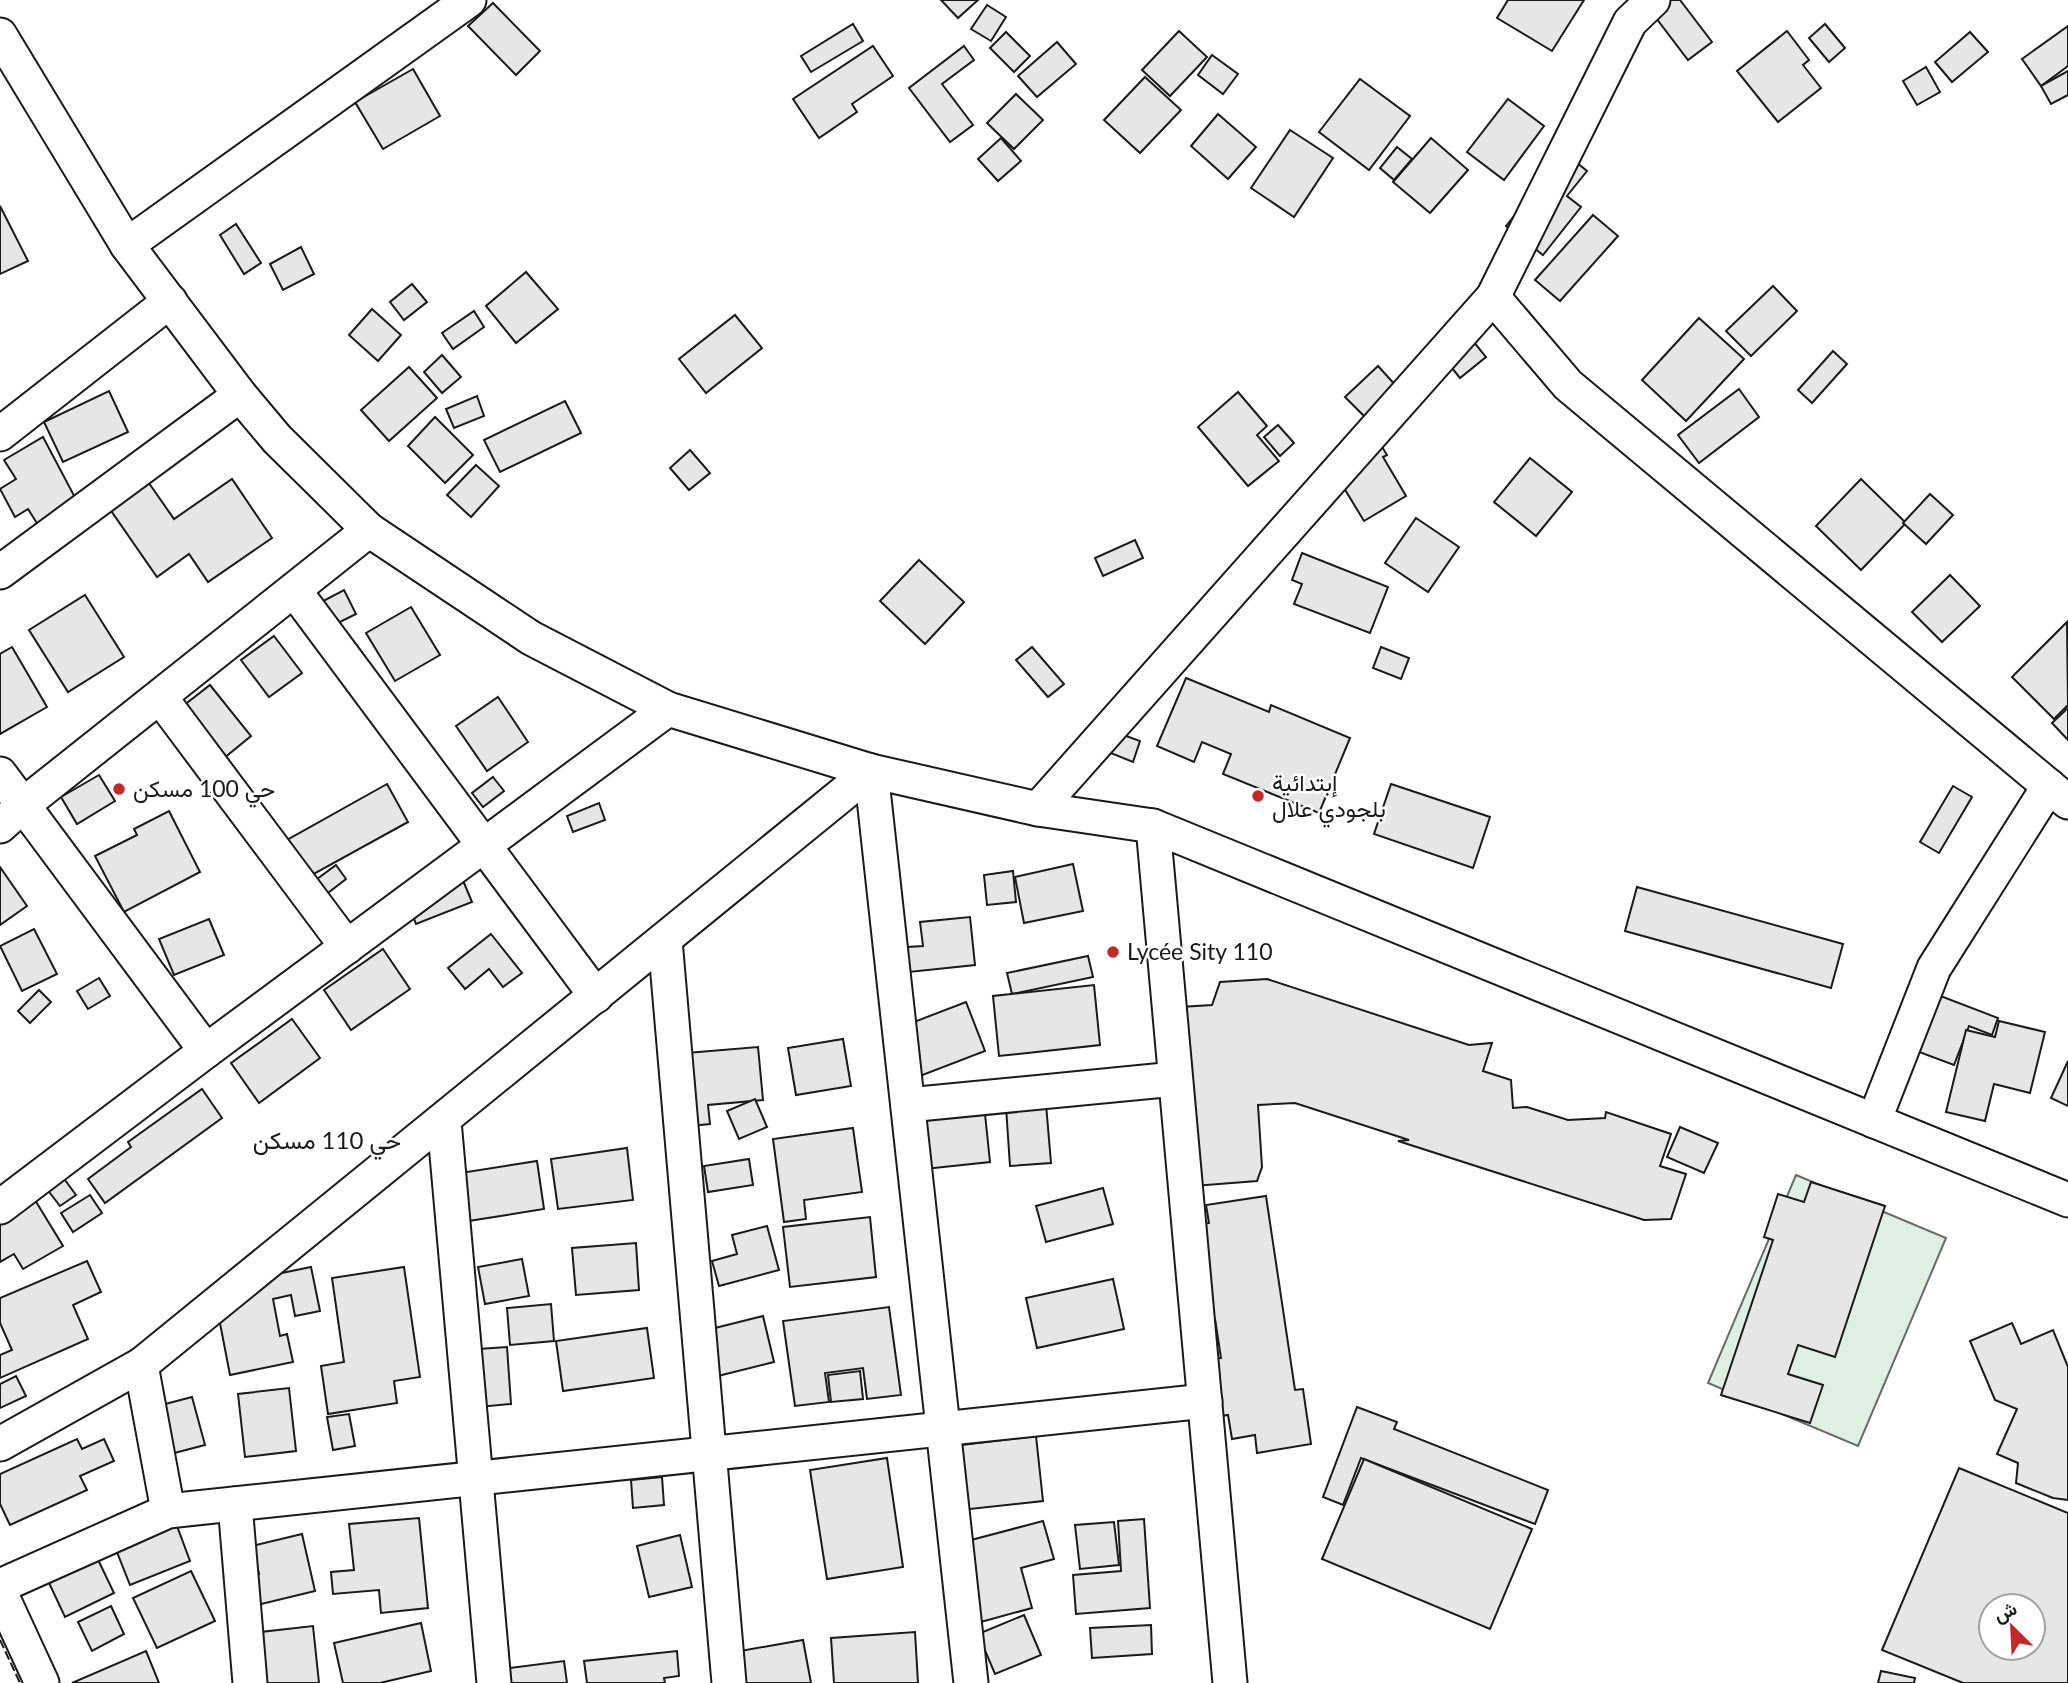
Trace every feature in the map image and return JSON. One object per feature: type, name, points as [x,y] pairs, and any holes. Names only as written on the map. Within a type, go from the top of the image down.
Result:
[{"type":"street","points":[[127,245],[469,0]]},
{"type":"street","points":[[1038,809],[1493,297],[1630,22],[1653,0]]},
{"type":"street","points":[[0,35],[127,245],[240,395],[277,439],[369,530],[531,638],[668,709],[871,771],[1038,809],[1153,826],[2068,1200]]},
{"type":"street","points":[[1493,297],[1567,385],[2059,794],[1934,968],[1874,1121]]},
{"type":"street","points":[[0,434],[170,301]]},
{"type":"street","points":[[0,572],[240,395]]},
{"type":"street","points":[[12,815],[369,530]]},
{"type":"street","points":[[294,590],[596,996]]},
{"type":"street","points":[[160,696],[347,947]]},
{"type":"street","points":[[0,1207],[668,709]]},
{"type":"street","points":[[0,1444],[141,1365],[871,771]]},
{"type":"street","points":[[871,771],[971,1683]]},
{"type":"street","points":[[0,774],[12,815],[206,1051]]},
{"type":"street","points":[[1153,826],[1230,1683]]},
{"type":"street","points":[[664,940],[729,1683]]},
{"type":"street","points":[[908,1105],[1175,1079]]},
{"type":"street","points":[[444,1121],[494,1683]]},
{"type":"street","points":[[141,1365],[168,1511]]},
{"type":"street","points":[[0,1586],[168,1511],[1205,1401]]},
{"type":"street","points":[[235,1504],[250,1683]]},
{"type":"street","points":[[0,1592],[42,1683]]},
{"type":"green space","points":[[1796,1175],[1946,1238],[1858,1446],[1708,1383]]},
{"type":"building","points":[[941,0],[978,0],[958,18]]},
{"type":"building","points":[[1508,0],[1584,0],[1552,51],[1497,18]]},
{"type":"building","points":[[1656,0],[1680,0],[1712,42],[1688,60],[1647,6]]},
{"type":"building","points":[[493,3],[540,51],[516,75],[468,26]]},
{"type":"building","points":[[987,5],[1006,17],[991,41],[971,29]]},
{"type":"building","points":[[853,24],[863,41],[811,72],[801,56]]},
{"type":"building","points":[[1825,24],[1845,48],[1829,62],[1809,38]]},
{"type":"building","points":[[2068,26],[2068,66],[2041,86],[2022,59]]},
{"type":"building","points":[[1179,31],[1207,57],[1170,96],[1142,70]]},
{"type":"building","points":[[1787,31],[1809,60],[1803,65],[1821,88],[1778,122],[1737,71]]},
{"type":"building","points":[[1006,32],[1030,56],[1014,72],[990,48]]},
{"type":"building","points":[[1970,32],[1988,52],[1952,82],[1935,62]]},
{"type":"building","points":[[1057,42],[1076,64],[1037,97],[1018,76]]},
{"type":"building","points":[[873,46],[893,76],[852,104],[857,112],[819,138],[793,99]]},
{"type":"building","points":[[964,46],[974,60],[942,84],[973,125],[950,142],[909,88]]},
{"type":"building","points":[[1212,55],[1238,74],[1223,94],[1198,75]]},
{"type":"building","points":[[1926,67],[1940,92],[1917,105],[1903,81]]},
{"type":"building","points":[[413,69],[440,116],[383,149],[355,102]]},
{"type":"building","points":[[2068,71],[2068,95],[2051,104],[2041,86]]},
{"type":"building","points":[[1145,77],[1181,110],[1140,153],[1104,120]]},
{"type":"building","points":[[1360,79],[1410,116],[1369,170],[1319,132]]},
{"type":"building","points":[[1016,94],[1043,120],[1014,149],[987,123]]},
{"type":"building","points":[[1508,99],[1544,126],[1504,180],[1467,152]]},
{"type":"building","points":[[1218,114],[1256,147],[1228,179],[1191,146]]},
{"type":"building","points":[[1290,130],[1333,158],[1294,217],[1251,188]]},
{"type":"building","points":[[1001,138],[1021,161],[998,181],[978,159]]},
{"type":"building","points":[[1431,138],[1468,170],[1430,213],[1393,182]]},
{"type":"building","points":[[1397,147],[1412,159],[1394,180],[1380,168]]},
{"type":"building","points":[[1565,153],[1587,171],[1567,196],[1581,207],[1543,255],[1506,226]]},
{"type":"building","points":[[0,206],[28,261],[0,274]]},
{"type":"building","points":[[1593,215],[1618,236],[1560,301],[1535,280]]},
{"type":"building","points":[[236,224],[261,263],[244,274],[220,235]]},
{"type":"building","points":[[301,247],[314,274],[283,290],[270,264]]},
{"type":"building","points":[[526,272],[558,309],[516,343],[486,306]]},
{"type":"building","points":[[412,284],[427,302],[404,320],[390,302]]},
{"type":"building","points":[[1773,286],[1797,311],[1751,356],[1726,331]]},
{"type":"building","points":[[372,309],[401,335],[378,361],[349,335]]},
{"type":"building","points":[[474,311],[484,327],[453,349],[442,333]]},
{"type":"building","points":[[735,315],[762,348],[706,393],[679,359]]},
{"type":"building","points":[[1699,318],[1744,359],[1686,421],[1642,380]]},
{"type":"building","points":[[1461,326],[1486,357],[1460,378],[1435,347]]},
{"type":"building","points":[[1833,351],[1847,364],[1812,403],[1798,390]]},
{"type":"building","points":[[442,355],[461,377],[442,393],[424,372]]},
{"type":"building","points":[[1378,366],[1398,388],[1366,418],[1345,397]]},
{"type":"building","points":[[409,367],[437,398],[389,441],[361,410]]},
{"type":"building","points":[[1739,389],[1759,417],[1699,463],[1678,435]]},
{"type":"building","points":[[109,391],[128,432],[63,462],[44,422]]},
{"type":"building","points":[[1238,392],[1267,426],[1257,435],[1279,461],[1248,486],[1198,427]]},
{"type":"building","points":[[477,396],[484,416],[454,428],[446,409]]},
{"type":"building","points":[[565,401],[581,433],[500,472],[484,440]]},
{"type":"building","points":[[435,417],[473,455],[445,483],[408,446]]},
{"type":"building","points":[[1278,425],[1294,443],[1280,456],[1264,437]]},
{"type":"building","points":[[1373,432],[1387,455],[1383,457],[1406,496],[1364,521],[1338,478]]},
{"type":"building","points":[[43,437],[79,505],[40,528],[28,509],[15,517],[0,489],[16,479],[4,460]]},
{"type":"building","points":[[690,450],[710,473],[689,490],[670,468]]},
{"type":"building","points":[[1530,458],[1572,492],[1536,536],[1494,502]]},
{"type":"building","points":[[476,465],[499,486],[471,517],[447,495]]},
{"type":"building","points":[[137,466],[174,519],[232,479],[272,538],[208,582],[189,554],[157,577],[98,492]]},
{"type":"building","points":[[1861,479],[1906,523],[1861,570],[1816,526]]},
{"type":"building","points":[[1930,494],[1953,515],[1926,544],[1903,523]]},
{"type":"building","points":[[1416,518],[1459,547],[1428,592],[1385,563]]},
{"type":"building","points":[[1135,540],[1143,558],[1103,576],[1095,558]]},
{"type":"building","points":[[1302,553],[1388,587],[1370,633],[1294,604],[1302,584],[1292,580]]},
{"type":"building","points":[[919,560],[964,602],[925,644],[880,601]]},
{"type":"building","points":[[1950,575],[1980,606],[1942,642],[1912,612]]},
{"type":"building","points":[[344,590],[356,614],[320,632],[308,609]]},
{"type":"building","points":[[85,595],[124,657],[68,692],[29,630]]},
{"type":"building","points":[[411,607],[440,655],[395,681],[366,633]]},
{"type":"building","points":[[2067,622],[2068,705],[2054,719],[2012,677]]},
{"type":"building","points":[[274,636],[302,673],[269,697],[241,660]]},
{"type":"building","points":[[12,647],[47,707],[0,734],[0,654]]},
{"type":"building","points":[[1032,647],[1064,684],[1048,697],[1016,660]]},
{"type":"building","points":[[1381,647],[1409,658],[1401,679],[1373,668]]},
{"type":"building","points":[[1186,678],[1269,712],[1271,705],[1350,738],[1319,813],[1223,774],[1231,754],[1202,742],[1194,762],[1157,746]]},
{"type":"building","points":[[210,685],[251,736],[207,772],[165,720]]},
{"type":"building","points":[[498,697],[528,742],[487,771],[456,726]]},
{"type":"building","points":[[2068,708],[2068,740],[2052,723]]},
{"type":"building","points":[[1110,730],[1140,741],[1133,762],[1103,750]]},
{"type":"building","points":[[99,775],[115,801],[77,824],[61,797]]},
{"type":"building","points":[[493,777],[504,791],[483,807],[472,793]]},
{"type":"building","points":[[387,784],[408,822],[292,886],[271,849]]},
{"type":"building","points":[[1391,784],[1490,817],[1473,868],[1374,834]]},
{"type":"building","points":[[1953,786],[1972,797],[1939,853],[1920,842]]},
{"type":"building","points":[[599,803],[605,820],[573,832],[567,816]]},
{"type":"building","points":[[169,811],[200,872],[124,912],[95,856],[137,835],[134,829]]},
{"type":"building","points":[[1073,864],[1083,911],[1024,923],[1015,877]]},
{"type":"building","points":[[336,865],[346,879],[311,906],[301,891]]},
{"type":"building","points":[[0,867],[27,906],[0,925]]},
{"type":"building","points":[[1013,871],[1016,902],[987,905],[984,875]]},
{"type":"building","points":[[462,878],[472,902],[416,924],[407,900]]},
{"type":"building","points":[[1637,887],[1843,944],[1831,988],[1625,931]]},
{"type":"building","points":[[970,917],[975,965],[909,972],[907,947],[923,946],[920,922]]},
{"type":"building","points":[[209,919],[224,955],[174,975],[159,939]]},
{"type":"building","points":[[34,929],[57,974],[22,991],[0,946]]},
{"type":"building","points":[[491,934],[522,973],[503,987],[489,969],[465,989],[448,968]]},
{"type":"building","points":[[383,949],[410,989],[351,1030],[324,990]]},
{"type":"building","points":[[1088,956],[1093,977],[1012,994],[1007,973]]},
{"type":"building","points":[[99,978],[110,996],[88,1009],[77,991]]},
{"type":"building","points":[[1267,979],[1469,1045],[1492,1043],[1483,1071],[1511,1080],[1513,1108],[1527,1107],[1568,1120],[1605,1118],[1606,1112],[1671,1134],[1660,1166],[1686,1174],[1671,1219],[1644,1220],[1398,1141],[1409,1140],[1295,1103],[1258,1105],[1262,1167],[1257,1181],[1194,1186],[1180,1007],[1212,1005],[1220,982]]},
{"type":"building","points":[[1094,985],[1100,1045],[999,1056],[993,996]]},
{"type":"building","points":[[1917,987],[1998,1018],[1992,1035],[1969,1026],[1954,1065],[1895,1043]]},
{"type":"building","points":[[39,990],[51,1002],[30,1023],[18,1011]]},
{"type":"building","points":[[966,1002],[985,1051],[920,1076],[901,1027]]},
{"type":"building","points":[[292,1019],[320,1058],[259,1103],[231,1063]]},
{"type":"building","points":[[1999,1021],[2045,1032],[2030,1093],[1994,1084],[1985,1121],[1946,1112],[1966,1030],[1995,1037]]},
{"type":"building","points":[[843,1039],[851,1086],[796,1095],[788,1048]]},
{"type":"building","points":[[758,1047],[763,1100],[708,1105],[710,1124],[670,1128],[663,1055]]},
{"type":"building","points":[[2068,1061],[2068,1106],[2051,1098]]},
{"type":"building","points":[[202,1089],[222,1118],[105,1203],[88,1179],[131,1147],[128,1142]]},
{"type":"building","points":[[755,1099],[767,1127],[739,1139],[727,1111]]},
{"type":"building","points":[[1046,1104],[1051,1163],[1010,1166],[1006,1107]]},
{"type":"building","points":[[985,1114],[990,1162],[925,1169],[920,1121]]},
{"type":"building","points":[[1680,1127],[1718,1143],[1704,1173],[1667,1157]]},
{"type":"building","points":[[853,1128],[862,1192],[804,1200],[806,1219],[784,1222],[773,1139]]},
{"type":"building","points":[[627,1148],[633,1200],[558,1209],[551,1159]]},
{"type":"building","points":[[749,1159],[753,1185],[708,1192],[704,1166]]},
{"type":"building","points":[[537,1161],[544,1209],[462,1222],[454,1174]]},
{"type":"building","points":[[59,1172],[76,1195],[60,1206],[43,1184]]},
{"type":"building","points":[[1811,1182],[1885,1206],[1835,1357],[1798,1345],[1788,1374],[1823,1385],[1810,1423],[1721,1395],[1773,1240],[1764,1237],[1778,1194],[1804,1202]]},
{"type":"building","points":[[1103,1188],[1113,1224],[1046,1242],[1036,1206]]},
{"type":"building","points":[[90,1195],[102,1213],[73,1232],[61,1213]]},
{"type":"building","points":[[1266,1196],[1295,1390],[1303,1389],[1311,1444],[1257,1453],[1255,1435],[1232,1439],[1228,1415],[1201,1419],[1193,1362],[1221,1358],[1215,1319],[1196,1322],[1182,1227],[1209,1223],[1206,1205]]},
{"type":"building","points":[[35,1200],[63,1246],[23,1269],[14,1254],[0,1262],[0,1220]]},
{"type":"building","points":[[870,1217],[876,1277],[790,1287],[783,1227]]},
{"type":"building","points":[[767,1226],[779,1270],[719,1286],[712,1261],[737,1254],[732,1235]]},
{"type":"building","points":[[636,1243],[639,1290],[576,1295],[572,1248]]},
{"type":"building","points":[[522,1259],[529,1296],[485,1304],[478,1267]]},
{"type":"building","points":[[87,1261],[101,1292],[73,1305],[88,1339],[0,1378],[0,1355],[12,1350],[0,1323],[0,1298]]},
{"type":"building","points":[[311,1267],[320,1311],[295,1316],[291,1295],[273,1299],[280,1336],[287,1334],[293,1362],[230,1375],[213,1287]]},
{"type":"building","points":[[404,1267],[420,1377],[394,1381],[397,1403],[328,1414],[321,1366],[344,1362],[332,1278]]},
{"type":"building","points":[[1113,1279],[1124,1329],[1037,1348],[1026,1298]]},
{"type":"building","points":[[551,1304],[554,1341],[510,1345],[507,1308]]},
{"type":"building","points":[[889,1307],[901,1395],[867,1399],[863,1368],[825,1373],[829,1402],[795,1406],[783,1321]]},
{"type":"building","points":[[763,1316],[774,1362],[718,1376],[707,1330]]},
{"type":"building","points":[[2012,1323],[2021,1344],[2053,1330],[2068,1367],[2068,1500],[2053,1498],[2016,1483],[2018,1463],[1997,1454],[2017,1409],[1995,1400],[1970,1341]]},
{"type":"building","points":[[647,1328],[654,1378],[563,1391],[556,1341]]},
{"type":"building","points":[[507,1347],[511,1404],[468,1408],[464,1350]]},
{"type":"building","points":[[860,1371],[863,1399],[831,1402],[828,1375]]},
{"type":"building","points":[[16,1376],[26,1396],[0,1408],[0,1384]]},
{"type":"building","points":[[289,1388],[296,1451],[245,1457],[238,1394]]},
{"type":"building","points":[[192,1397],[205,1445],[159,1457],[146,1409]]},
{"type":"building","points":[[1357,1407],[1397,1422],[1394,1429],[1548,1490],[1535,1524],[1361,1458],[1343,1505],[1323,1497]]},
{"type":"building","points":[[349,1414],[355,1446],[333,1450],[327,1417]]},
{"type":"building","points":[[1036,1436],[1043,1501],[961,1510],[953,1446]]},
{"type":"building","points":[[77,1439],[82,1449],[104,1439],[114,1461],[80,1476],[87,1490],[10,1525],[0,1504],[0,1474]]},
{"type":"building","points":[[887,1458],[903,1567],[827,1579],[810,1470]]},
{"type":"building","points":[[1364,1459],[1532,1529],[1490,1629],[1322,1559]]},
{"type":"building","points":[[1959,1468],[2068,1513],[2068,1683],[1963,1683],[1882,1650]]},
{"type":"building","points":[[662,1477],[664,1505],[633,1508],[631,1480]]},
{"type":"building","points":[[174,1518],[190,1561],[130,1585],[113,1542]]},
{"type":"building","points":[[419,1518],[428,1608],[381,1613],[379,1590],[333,1594],[331,1572],[354,1570],[349,1524]]},
{"type":"building","points":[[1144,1519],[1150,1608],[1076,1614],[1073,1575],[1121,1571],[1118,1521]]},
{"type":"building","points":[[1043,1521],[1054,1559],[1021,1568],[1032,1608],[977,1623],[956,1544]]},
{"type":"building","points":[[1114,1522],[1119,1565],[1080,1569],[1075,1525]]},
{"type":"building","points":[[302,1534],[315,1591],[249,1607],[242,1578],[259,1574],[252,1546]]},
{"type":"building","points":[[680,1535],[692,1587],[649,1597],[637,1546]]},
{"type":"building","points":[[91,1545],[114,1593],[65,1617],[42,1568]]},
{"type":"building","points":[[191,1571],[215,1621],[157,1648],[133,1598]]},
{"type":"building","points":[[111,1606],[124,1634],[92,1651],[78,1622]]},
{"type":"building","points":[[1024,1615],[1041,1655],[995,1674],[978,1634]]},
{"type":"building","points":[[421,1623],[431,1671],[380,1683],[343,1683],[334,1643]]},
{"type":"building","points":[[1151,1625],[1152,1654],[1092,1658],[1090,1628]]},
{"type":"building","points":[[313,1626],[319,1683],[266,1683],[261,1632]]},
{"type":"building","points":[[915,1632],[918,1683],[834,1683],[831,1638]]},
{"type":"building","points":[[803,1640],[811,1683],[746,1683],[740,1651]]},
{"type":"building","points":[[146,1651],[159,1683],[72,1683]]},
{"type":"building","points":[[677,1651],[679,1676],[664,1678],[665,1683],[587,1683],[584,1661]]},
{"type":"building","points":[[564,1661],[567,1683],[496,1683],[495,1670]]},
{"type":"building","points":[[1881,1671],[1915,1678],[1914,1683],[1878,1683]]},
{"type":"fence","points":[[0,1640],[20,1683]]},
{"type":"place","name":"حي 100 مسكن","points":[[119,789]]},
{"type":"place","name":"إبتدائية بلجودي علال","points":[[1258,796]]},
{"type":"place","name":"Lycée Sity 110","points":[[1113,952]]},
{"type":"district","name":"حي 110 مسكن","points":[[327,1141]]}]
